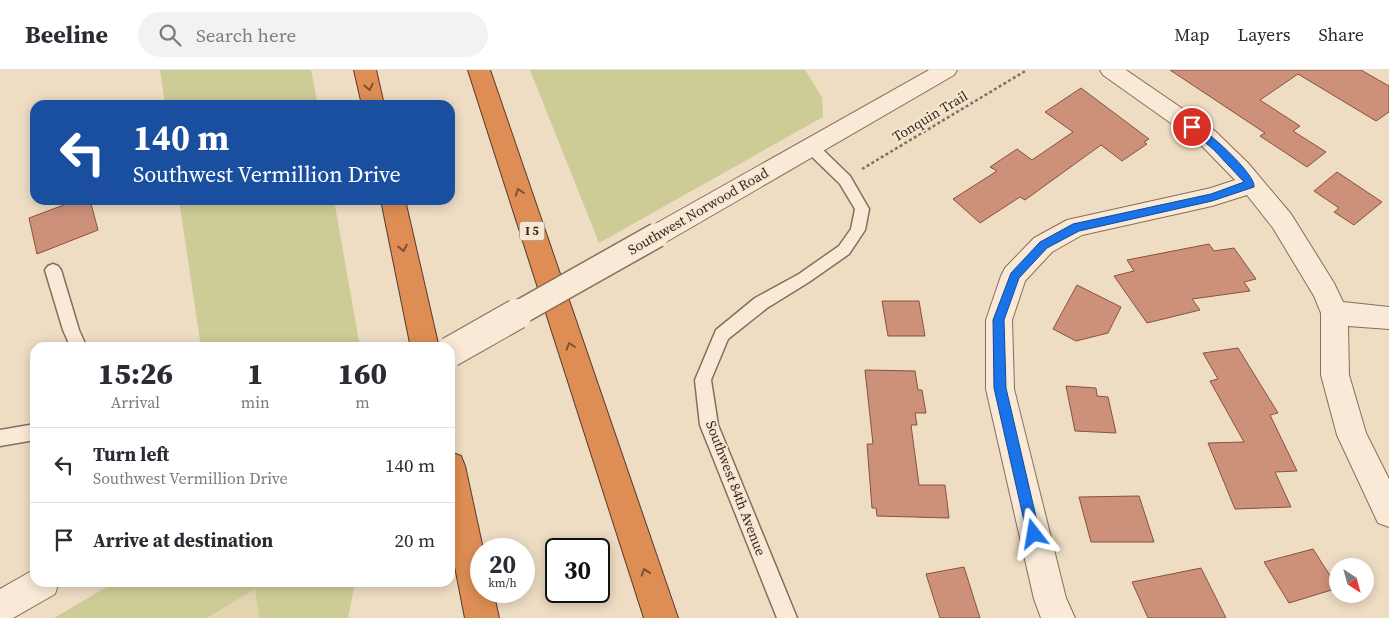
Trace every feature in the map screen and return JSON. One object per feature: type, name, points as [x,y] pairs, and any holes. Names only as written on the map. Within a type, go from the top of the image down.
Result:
[{"type":"highway","points":[[365,70],[371,100]]},
{"type":"highway","name":"I 5","points":[[479,70],[661,618]]},
{"type":"highway","points":[[394,205],[423,342]]},
{"type":"highway","points":[[455,490],[482,618]]},
{"type":"street","name":"Southwest Norwood Road","points":[[455,349],[946,70]]},
{"type":"street","points":[[1111,70],[1207,137],[1240,169],[1250,184],[1282,221],[1325,291],[1334,313],[1335,375],[1352,435],[1389,512]]},
{"type":"street","points":[[1058,618],[1050,599],[1000,388],[999,320],[1014,276],[1044,245],[1076,227],[1212,198],[1250,184]]},
{"type":"street","points":[[1334,313],[1389,318]]},
{"type":"street","points":[[0,607],[34,587]]},
{"type":"lane","name":"Southwest 84th Avenue","points":[[788,618],[709,425],[703,380],[722,335],[761,303],[804,278],[844,250],[858,230],[862,209],[845,180],[810,147]]},
{"type":"lane","points":[[53,270],[76,342]]},
{"type":"lane","points":[[0,438],[30,433]]},
{"type":"path","name":"Tonquin Trail","points":[[845,180],[1027,70]]},
{"type":"shaded area","points":[[160,70],[311,70],[317,100],[164,100]]},
{"type":"shaded area","points":[[530,70],[805,70],[822,97],[823,117],[599,243]]},
{"type":"shaded area","points":[[180,205],[335,205],[359,342],[200,342]]},
{"type":"shaded area","points":[[107,587],[354,587],[348,618],[259,618],[255,589],[207,618],[54,618]]},
{"type":"shaded area","points":[[255,589],[259,618],[207,618]]},
{"type":"building","points":[[1170,70],[1361,70],[1389,86],[1389,112],[1376,121],[1298,74],[1260,100],[1300,126],[1293,131],[1326,152],[1307,167],[1260,136],[1265,133]]},
{"type":"building","points":[[1081,88],[1149,139],[1144,142],[1147,144],[1122,161],[1101,145],[1025,200],[1020,197],[980,223],[953,199],[997,171],[990,167],[1017,149],[1032,160],[1073,132],[1045,112]]},
{"type":"building","points":[[1337,172],[1382,202],[1354,225],[1334,212],[1339,208],[1314,191]]},
{"type":"building","points":[[64,205],[91,205],[98,230],[37,254],[29,218]]},
{"type":"building","points":[[1209,244],[1214,251],[1234,248],[1256,279],[1244,282],[1250,291],[1192,299],[1200,310],[1147,323],[1114,276],[1134,271],[1127,260]]},
{"type":"building","points":[[1077,285],[1121,307],[1108,333],[1076,341],[1053,329]]},
{"type":"building","points":[[882,301],[919,301],[925,336],[888,336]]},
{"type":"building","points":[[1238,348],[1278,413],[1270,415],[1297,471],[1275,472],[1291,507],[1235,509],[1208,443],[1244,442],[1210,381],[1218,379],[1203,353]]},
{"type":"building","points":[[865,370],[915,371],[918,390],[922,390],[926,413],[915,413],[917,425],[911,425],[919,485],[945,485],[949,518],[877,516],[876,508],[872,508],[867,444],[873,444]]},
{"type":"building","points":[[1066,386],[1096,388],[1097,396],[1108,397],[1116,433],[1075,431]]},
{"type":"building","points":[[1139,496],[1154,542],[1091,542],[1079,497]]},
{"type":"building","points":[[1313,549],[1329,574],[1329,591],[1289,603],[1264,562]]},
{"type":"building","points":[[964,567],[980,618],[940,618],[926,574]]},
{"type":"building","points":[[1201,568],[1226,618],[1148,618],[1132,582]]},
{"type":"route","points":[[1034,534],[1000,388],[999,320],[1014,276],[1044,245],[1076,227],[1212,198],[1250,184],[1240,169],[1207,137],[1192,127]]}]
